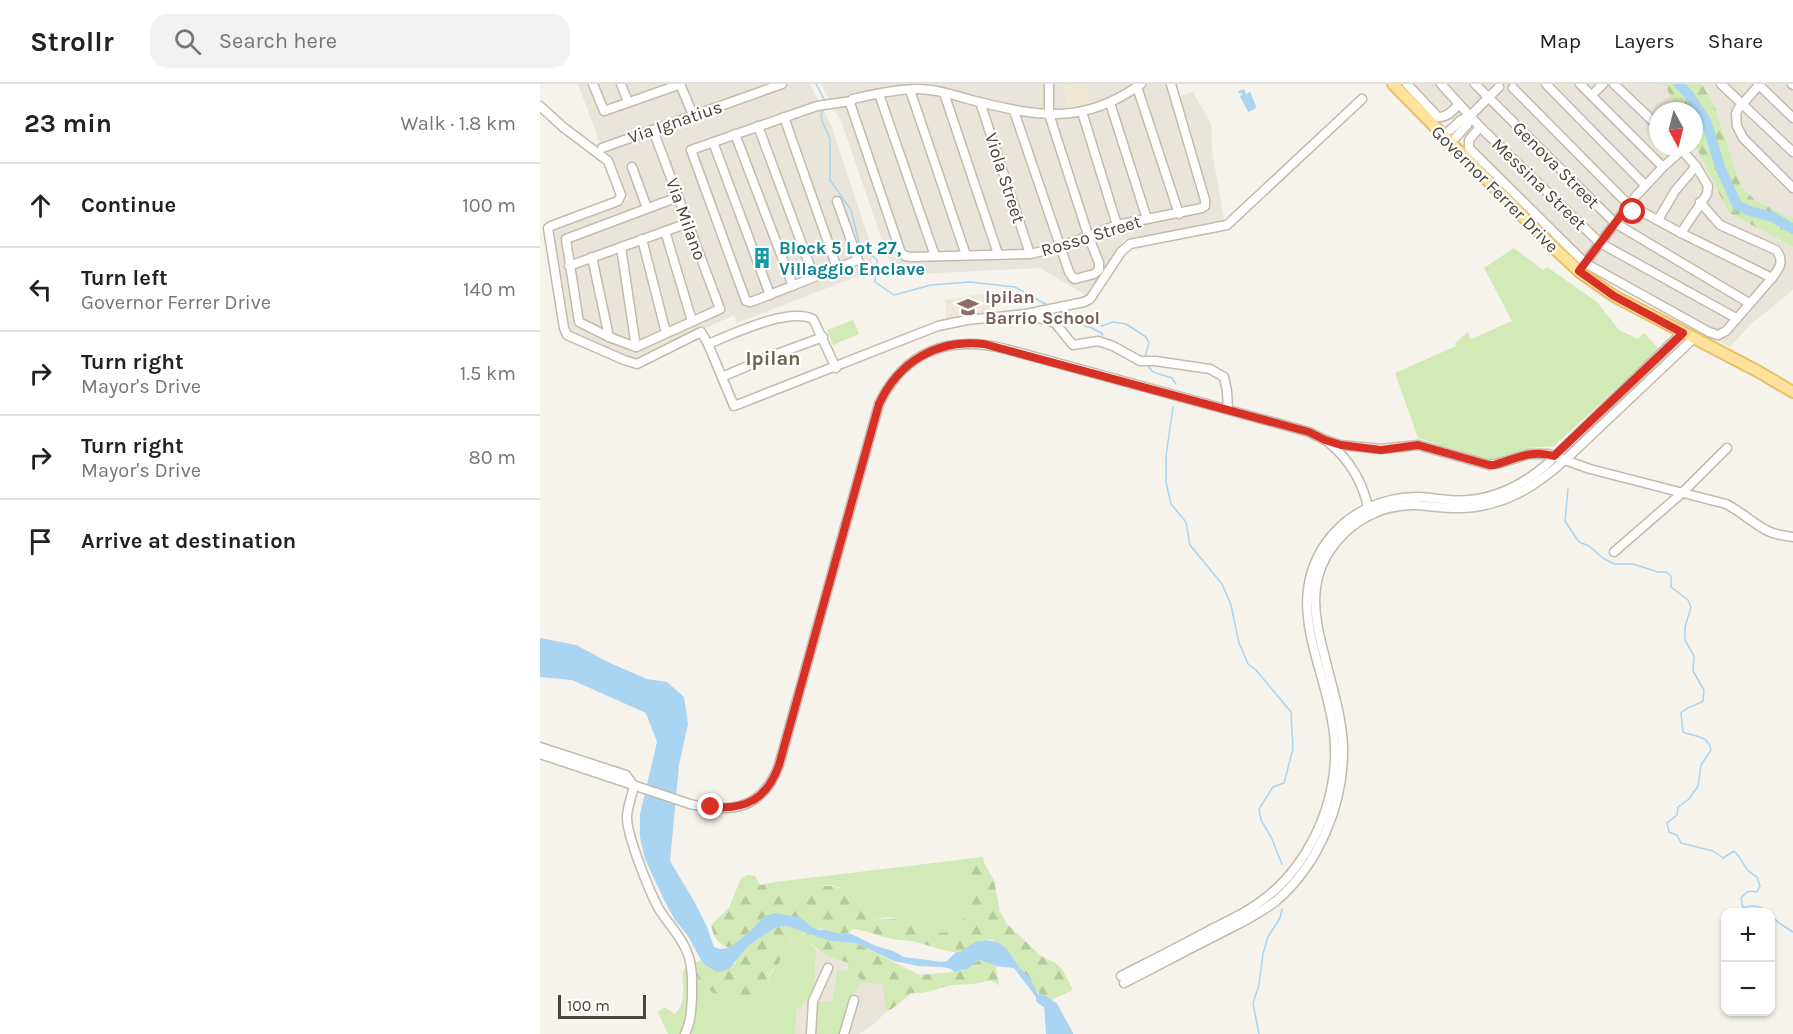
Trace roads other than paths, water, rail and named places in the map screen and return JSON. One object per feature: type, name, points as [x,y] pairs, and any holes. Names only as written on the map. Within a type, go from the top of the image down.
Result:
[{"type":"main road","name":"Governor Ferrer Drive","points":[[1393,84],[1450,137],[1552,247],[1582,267],[1614,296],[1793,392]]},
{"type":"street","points":[[593,84],[604,111],[680,84],[693,115]]},
{"type":"street","points":[[621,84],[628,102]]},
{"type":"street","points":[[651,84],[655,93]]},
{"type":"street","name":"Via Ignatius","points":[[602,148],[782,84]]},
{"type":"street","points":[[1014,111],[1060,247],[1073,278],[1094,274],[1100,266],[1049,114],[1049,84]]},
{"type":"street","name":"Rosso Street","points":[[851,100],[851,106],[901,253],[905,256],[1030,254],[1049,251],[1116,225],[1200,210],[1205,206],[1171,84]]},
{"type":"street","points":[[1407,84],[1438,117],[1447,115],[1459,104]]},
{"type":"street","name":"Messina Street","points":[[1441,84],[1480,127],[1600,243],[1736,318]]},
{"type":"street","name":"Genova Street","points":[[1475,84],[1615,224],[1749,303]]},
{"type":"street","points":[[1546,84],[1645,185]]},
{"type":"street","points":[[1580,84],[1663,166]]},
{"type":"street","points":[[1592,95],[1603,84]]},
{"type":"street","points":[[1614,84],[1649,117]]},
{"type":"street","points":[[1721,84],[1793,152]]},
{"type":"street","points":[[1793,118],[1759,84],[1741,104],[1736,114],[1739,132],[1743,138],[1793,188]]},
{"type":"street","points":[[837,201],[858,260],[751,302],[746,301],[691,150],[818,106],[915,88],[1014,111],[1066,115],[1110,103],[1139,86],[1179,214]]},
{"type":"street","points":[[1450,137],[1467,125],[1471,115],[1498,86],[1506,90],[1514,86],[1624,200]]},
{"type":"street","points":[[915,88],[966,255]]},
{"type":"street","points":[[944,93],[998,254]]},
{"type":"street","points":[[879,94],[934,256]]},
{"type":"street","points":[[540,106],[580,140],[606,158],[621,195],[618,201],[548,228],[567,335],[637,364],[701,332],[734,406],[938,327],[968,320],[1039,312],[1090,299],[1121,252],[1130,244],[1227,225],[1362,99]]},
{"type":"street","name":"Viola Street","points":[[980,102],[1030,254]]},
{"type":"street","points":[[1110,103],[1147,219]]},
{"type":"street","points":[[1082,112],[1116,225]]},
{"type":"street","points":[[784,117],[837,268]]},
{"type":"street","points":[[758,126],[814,278]]},
{"type":"street","points":[[1480,127],[1469,140],[1469,148],[1582,267],[1713,334],[1718,334],[1726,331],[1772,278],[1781,264],[1781,259],[1776,250],[1720,225],[1700,202]]},
{"type":"street","name":"Via Milano","points":[[653,130],[720,309],[692,321]]},
{"type":"street","points":[[735,134],[793,286]]},
{"type":"street","points":[[713,142],[770,295]]},
{"type":"street","points":[[1635,197],[1673,156]]},
{"type":"street","points":[[1681,232],[1707,194],[1708,186],[1688,156]]},
{"type":"street","points":[[1658,220],[1675,191],[1696,166]]},
{"type":"street","points":[[632,167],[648,208]]},
{"type":"street","points":[[1625,210],[1624,200],[1629,196],[1635,197]]},
{"type":"street","points":[[665,231],[692,321],[636,347],[579,322],[566,239],[678,197]]},
{"type":"street","points":[[1625,210],[1630,212],[1637,209],[1639,204],[1635,197]]},
{"type":"street","points":[[1637,209],[1772,278]]},
{"type":"street","points":[[1582,267],[1625,210]]},
{"type":"street","points":[[569,266],[688,223]]},
{"type":"street","points":[[642,239],[666,333]]},
{"type":"street","points":[[621,247],[636,347]]},
{"type":"street","points":[[592,257],[609,337]]},
{"type":"street","points":[[1026,314],[1055,323],[1073,345],[1098,341],[1113,346],[1140,361],[1155,361],[1214,370],[1224,377],[1228,410]]},
{"type":"street","points":[[708,344],[767,320],[799,316],[813,319],[836,368]]},
{"type":"street","points":[[1123,979],[1258,904],[1292,873],[1315,836],[1329,799],[1335,767],[1335,746],[1332,717],[1308,624],[1307,593],[1313,567],[1325,544],[1346,520],[1386,501],[1420,497],[1454,501],[1467,500],[1494,495],[1524,482],[1539,471],[1688,335]]},
{"type":"street","points":[[1369,511],[1417,505],[1461,508],[1501,501],[1535,484],[1565,459],[1688,335]]},
{"type":"street","points":[[722,377],[823,337]]},
{"type":"street","points":[[540,754],[690,804],[722,808],[745,804],[765,791],[773,780],[782,754],[877,409],[884,392],[913,361],[926,353],[963,343],[984,344],[1309,432],[1341,445],[1370,449],[1394,449],[1418,445],[1489,465],[1529,454],[1542,453],[1726,504],[1766,530],[1793,537]]},
{"type":"street","points":[[1325,440],[1351,465],[1369,511]]},
{"type":"street","points":[[1614,552],[1682,493],[1727,448]]},
{"type":"street","points":[[540,747],[626,775],[637,787]]},
{"type":"street","points":[[637,787],[628,808],[627,820],[632,841],[659,909],[676,931],[688,953],[693,980],[691,1017],[685,1034]]},
{"type":"street","points":[[811,1034],[813,1001],[828,968]]},
{"type":"street","points":[[844,1034],[854,1000]]},
{"type":"water","points":[[1244,89],[1246,94],[1250,92],[1256,106],[1248,112],[1240,96],[1243,94],[1238,93]]},
{"type":"water","points":[[540,638],[576,645],[647,679],[667,682],[684,697],[688,724],[679,765],[670,861],[694,901],[714,947],[729,948],[764,917],[774,913],[800,917],[819,930],[849,933],[904,957],[942,962],[975,942],[986,940],[997,942],[1006,948],[1030,978],[1038,994],[1049,1001],[1071,1034],[1046,1034],[1044,1004],[1039,1001],[1014,968],[996,966],[980,960],[968,969],[954,972],[942,967],[918,966],[894,961],[856,943],[829,941],[787,926],[776,927],[748,946],[729,969],[717,972],[705,965],[688,936],[675,920],[645,859],[640,837],[640,814],[657,742],[646,713],[572,680],[540,677]]},
{"type":"waterway","points":[[816,84],[824,99],[823,102]]},
{"type":"waterway","points":[[1679,84],[1706,121],[1720,167],[1737,205],[1773,217],[1793,229]]},
{"type":"waterway","points":[[822,110],[821,118],[830,139],[830,180],[851,210],[859,242],[877,260],[875,282],[894,295],[931,285],[970,282],[1015,287],[1049,306]]},
{"type":"waterway","points":[[1058,311],[1102,335]]},
{"type":"waterway","points":[[1101,326],[1113,322],[1126,324],[1146,337],[1149,343],[1145,357]]},
{"type":"waterway","points":[[1146,364],[1153,372],[1172,378],[1176,384]]},
{"type":"waterway","points":[[1173,407],[1166,456],[1166,482],[1171,504],[1186,522],[1190,545],[1222,584],[1231,605],[1239,643],[1248,664],[1256,670],[1291,712],[1293,749],[1284,783],[1273,787],[1259,809],[1261,820],[1282,864]]},
{"type":"waterway","points":[[1568,489],[1565,521],[1579,542],[1589,546],[1614,564],[1633,564],[1658,572],[1666,572],[1671,576],[1671,587],[1688,600],[1691,607],[1685,627],[1685,640],[1694,656],[1693,671],[1704,690],[1703,701],[1681,713],[1683,732],[1704,739],[1711,750],[1701,765],[1698,786],[1689,799],[1678,807],[1677,815],[1667,823],[1669,832],[1677,835],[1681,843],[1713,851],[1723,858],[1734,851],[1748,871],[1757,877],[1760,886],[1757,892],[1744,894],[1741,898],[1743,908]]},
{"type":"waterway","points":[[1743,908],[1750,906],[1762,908]]},
{"type":"waterway","points":[[1259,1034],[1253,1003],[1259,985],[1268,937],[1280,918],[1282,909]]},
{"type":"waterway","points":[[1775,919],[1793,932]]},
{"type":"waterway","points":[[1041,999],[1053,1007],[1068,1034]]},
{"type":"place","name":"Block 5 Lot 27, Villaggio Enclave","points":[[762,258]]},
{"type":"place","name":"Ipilan Barrio School","points":[[968,307]]},
{"type":"district","name":"Ipilan","points":[[773,358]]}]
